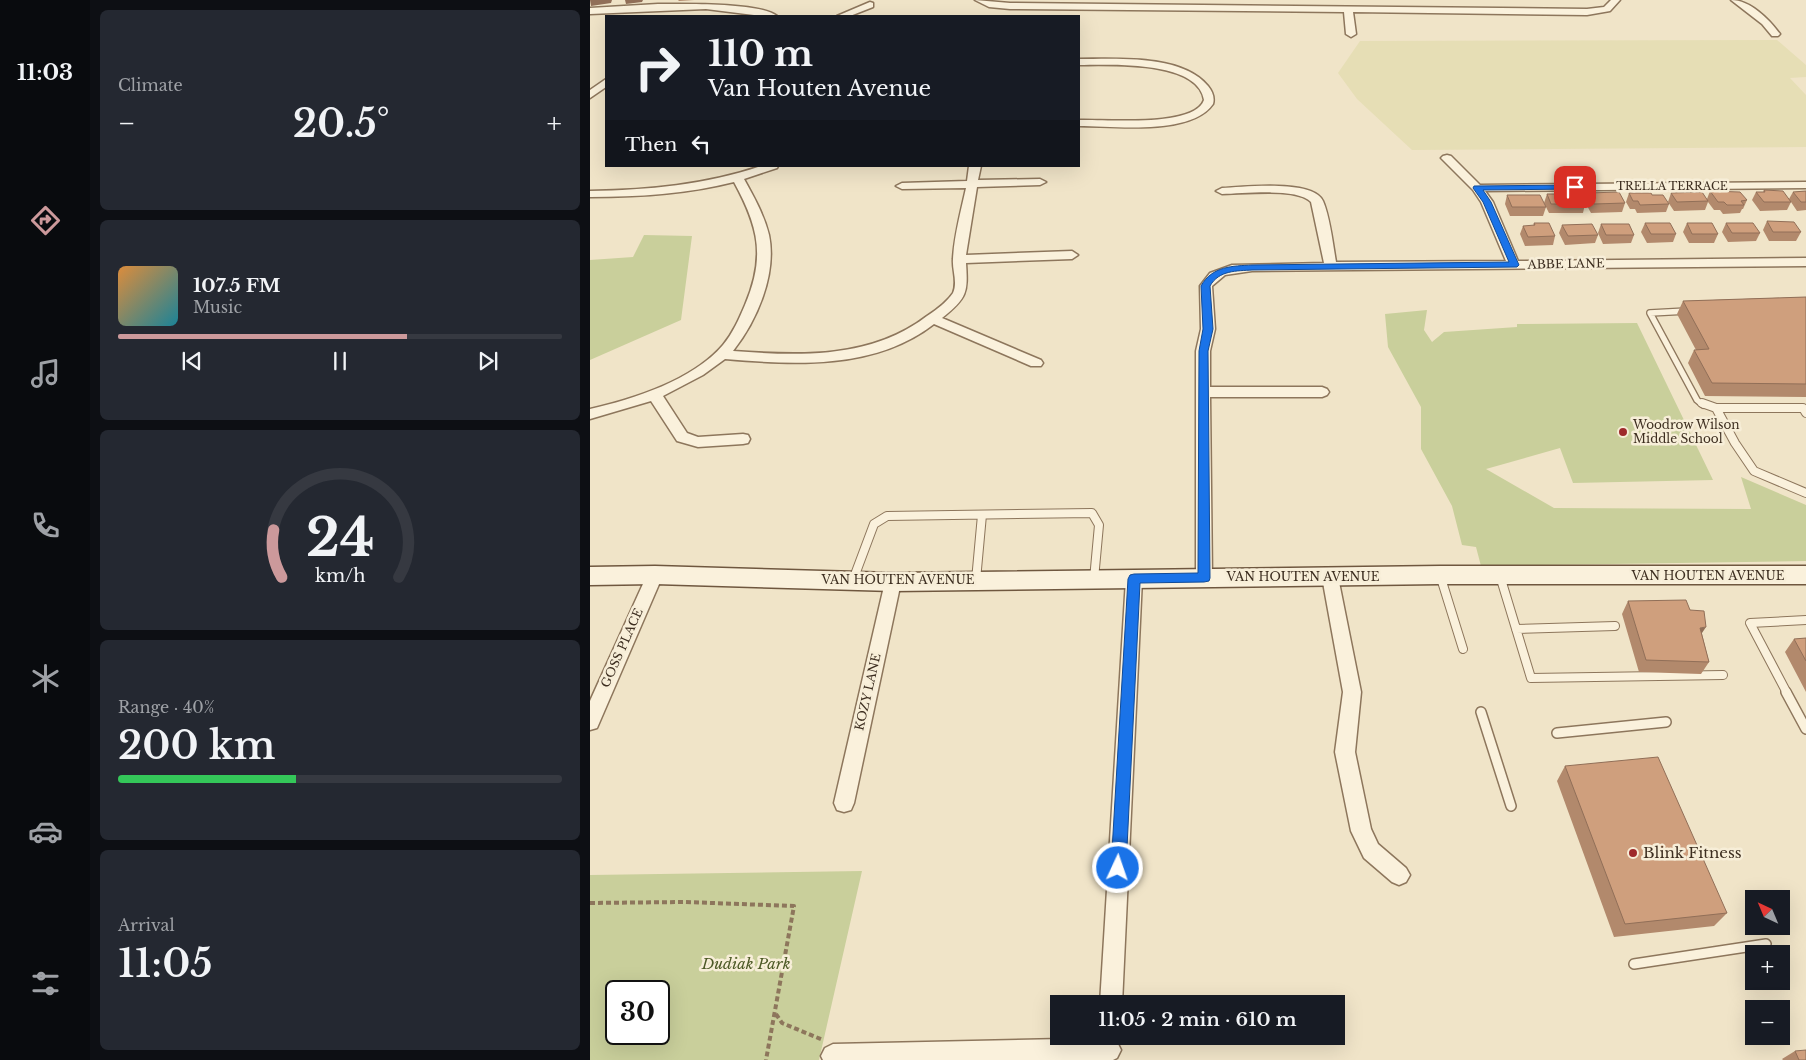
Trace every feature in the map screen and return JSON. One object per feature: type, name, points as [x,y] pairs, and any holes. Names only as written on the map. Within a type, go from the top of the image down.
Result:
[{"type":"main road","name":"VAN HOUTEN AVENUE","points":[[590,576],[655,575],[893,582],[1440,575],[1806,575]]},
{"type":"street","points":[[979,0],[989,4],[1010,6],[1587,12],[1607,9],[1616,0]]},
{"type":"street","points":[[1735,0],[1765,22],[1774,34]]},
{"type":"street","points":[[845,15],[870,5]]},
{"type":"street","points":[[689,15],[700,7]]},
{"type":"street","points":[[590,11],[734,7],[768,15]]},
{"type":"street","points":[[1348,11],[1351,34]]},
{"type":"street","points":[[1080,62],[1137,63],[1169,68],[1199,82],[1205,88],[1209,100],[1202,109],[1182,119],[1159,122],[1080,123]]},
{"type":"street","points":[[590,94],[605,83]]},
{"type":"street","points":[[1447,158],[1477,188],[1487,202],[1514,265]]},
{"type":"street","points":[[590,194],[679,190],[737,177],[770,167]]},
{"type":"street","points":[[722,354],[772,359],[835,356],[875,348],[914,333],[933,319],[960,291],[959,259],[975,167]]},
{"type":"street","points":[[590,414],[631,405],[655,396],[710,365],[736,337],[747,319],[758,289],[765,246],[752,204],[737,177]]},
{"type":"street","points":[[902,186],[1040,182]]},
{"type":"street","name":"TRELLA TERRACE","points":[[1477,188],[1806,185]]},
{"type":"street","points":[[1222,191],[1292,190],[1302,191],[1311,195],[1317,201],[1331,267]]},
{"type":"street","points":[[959,259],[1072,255]]},
{"type":"street","name":"ABBE LANE","points":[[1204,578],[1203,351],[1208,329],[1206,286],[1209,280],[1217,274],[1229,269],[1806,262]]},
{"type":"street","points":[[933,319],[1036,363]]},
{"type":"street","points":[[1203,392],[1322,392]]},
{"type":"street","points":[[655,396],[682,437],[698,442],[743,439]]},
{"type":"street","name":"GOSS PLACE","points":[[590,722],[598,686],[655,575]]},
{"type":"street","points":[[1330,577],[1352,692],[1346,752],[1361,831],[1370,851],[1399,875]]},
{"type":"street","points":[[1111,995],[1134,579]]},
{"type":"street","name":"KOZY LANE","points":[[844,803],[893,582]]},
{"type":"street","points":[[828,1048],[1109,1049]]},
{"type":"lane","points":[[1696,311],[1650,313],[1696,400],[1704,405],[1716,408],[1803,408],[1806,413]]},
{"type":"lane","points":[[1716,408],[1735,443],[1754,471],[1806,493]]},
{"type":"lane","points":[[853,580],[874,524],[887,516],[1092,513],[1099,525],[1094,579]]},
{"type":"lane","points":[[976,580],[982,515]]},
{"type":"lane","points":[[1440,575],[1463,649]]},
{"type":"lane","points":[[1500,576],[1531,678],[1722,675]]},
{"type":"lane","points":[[1806,620],[1750,623],[1806,729]]},
{"type":"lane","points":[[1516,629],[1615,626]]},
{"type":"lane","points":[[1482,712],[1511,806]]},
{"type":"lane","points":[[1557,733],[1666,722]]},
{"type":"lane","points":[[1634,964],[1766,944]]},
{"type":"path","points":[[590,904],[685,902],[794,906],[766,1060]]},
{"type":"path","points":[[775,1014],[782,1023],[828,1048]]},
{"type":"shaded area","points":[[1777,40],[1806,65],[1806,77],[1790,78],[1806,95],[1806,147],[1412,150],[1357,99],[1338,73],[1360,41]]},
{"type":"green space","points":[[644,235],[692,236],[681,320],[590,360],[590,260],[633,257]]},
{"type":"green space","name":"Woodrow Wilson Middle School","points":[[1427,310],[1424,330],[1432,342],[1444,332],[1517,327],[1517,324],[1637,323],[1713,480],[1573,483],[1560,448],[1486,469],[1554,508],[1751,509],[1741,477],[1806,505],[1806,561],[1481,566],[1476,547],[1462,545],[1452,506],[1421,449],[1421,407],[1388,347],[1385,314]]},
{"type":"green space","name":"Dudiak Park","points":[[862,871],[819,1060],[590,1060],[590,875]]},
{"type":"building","points":[[1764,190],[1783,191],[1791,202],[1764,202],[1756,192],[1765,192]]},
{"type":"building","points":[[1710,191],[1740,192],[1747,200],[1741,201],[1744,205],[1727,205],[1724,202],[1718,202]]},
{"type":"building","points":[[1806,191],[1806,202],[1801,202],[1793,192]]},
{"type":"building","points":[[1619,192],[1625,203],[1594,204],[1588,193]]},
{"type":"building","points":[[1702,192],[1708,201],[1677,202],[1671,193]]},
{"type":"building","points":[[1629,193],[1663,195],[1669,204],[1640,205],[1638,201],[1633,201]]},
{"type":"building","points":[[1547,194],[1580,194],[1585,204],[1551,204]]},
{"type":"building","points":[[1507,195],[1540,195],[1546,207],[1512,207]]},
{"type":"building","points":[[1767,221],[1794,222],[1801,232],[1773,232]]},
{"type":"building","points":[[1534,223],[1549,223],[1555,236],[1528,237],[1523,226],[1535,225]]},
{"type":"building","points":[[1645,223],[1670,223],[1676,234],[1651,234]]},
{"type":"building","points":[[1687,223],[1712,223],[1718,234],[1692,234]]},
{"type":"building","points":[[1726,223],[1753,223],[1760,233],[1732,233]]},
{"type":"building","points":[[1592,224],[1598,235],[1568,236],[1562,225]]},
{"type":"building","points":[[1601,224],[1629,224],[1634,235],[1606,235]]},
{"type":"building","points":[[1806,297],[1806,384],[1712,383],[1694,350],[1709,349],[1683,301]]},
{"type":"building","points":[[1686,600],[1690,610],[1704,611],[1706,627],[1700,628],[1709,662],[1646,660],[1628,601]]},
{"type":"building","points":[[1806,638],[1806,661],[1794,639]]},
{"type":"building","name":"Blink Fitness","points":[[1658,757],[1727,913],[1625,924],[1565,766]]},
{"type":"building","points":[[1806,1050],[1806,1060],[1799,1060],[1795,1051]]},
{"type":"place","name":"Woodrow Wilson Middle School","points":[[1623,432]]},
{"type":"place","name":"Blink Fitness","points":[[1633,853]]},
{"type":"route","points":[[1118,868],[1134,579],[1204,578],[1203,351],[1208,329],[1206,286],[1209,280],[1229,269],[1252,267],[1514,265],[1487,202],[1477,188],[1575,187]]}]
